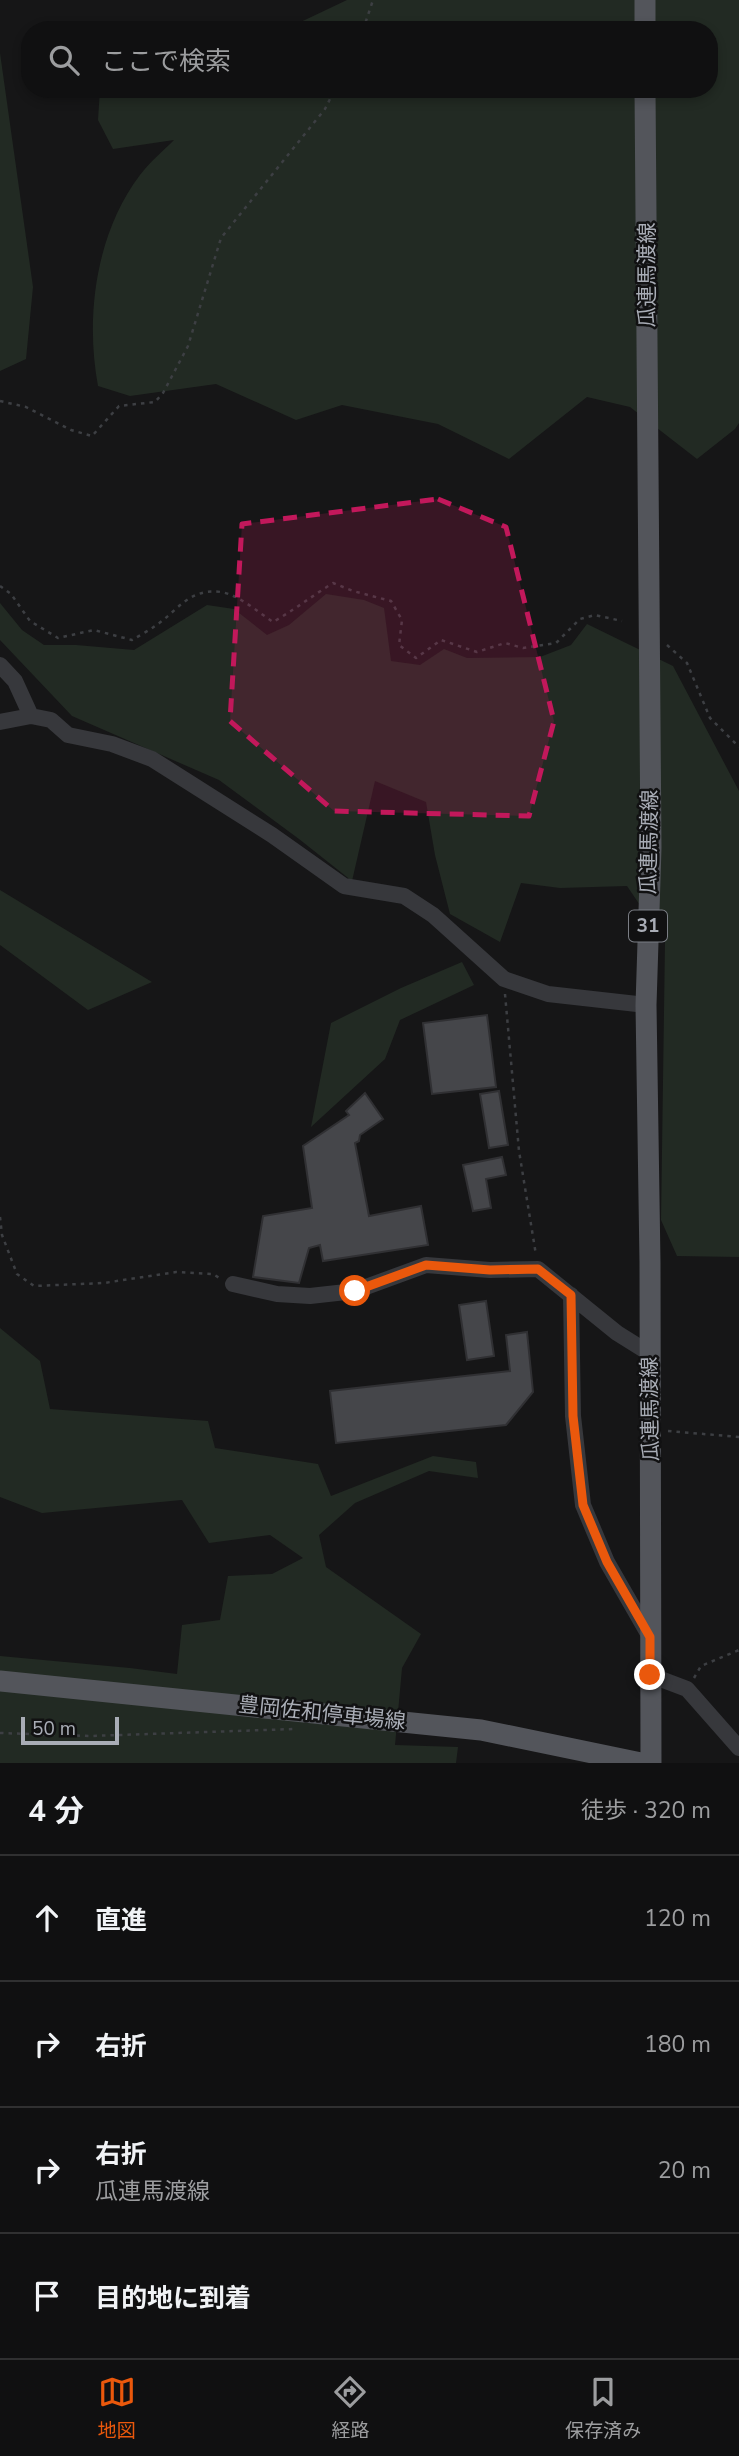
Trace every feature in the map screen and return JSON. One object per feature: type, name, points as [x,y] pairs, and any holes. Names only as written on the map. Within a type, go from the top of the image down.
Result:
[{"type":"main road","points":[[645,0],[645,21]]},
{"type":"main road","name":"瓜連馬渡線","points":[[645,98],[650,835],[646,1005],[650,1262],[651,1763]]},
{"type":"main road","name":"豊岡佐和停車場線","points":[[0,1681],[481,1730],[641,1763]]},
{"type":"street","points":[[0,664],[15,681],[31,716]]},
{"type":"street","points":[[0,722],[31,716],[51,720],[68,735],[112,744],[152,759],[272,835],[344,886],[404,896],[433,915],[504,979],[548,994],[646,1005]]},
{"type":"street","points":[[233,1284],[277,1294],[310,1296],[355,1291],[426,1265],[490,1270],[538,1269],[617,1334],[649,1353]]},
{"type":"street","points":[[571,1295],[573,1416],[583,1505],[607,1562],[650,1637]]},
{"type":"street","points":[[650,1675],[687,1689],[739,1748]]},
{"type":"path","points":[[366,21],[373,0]]},
{"type":"path","points":[[0,401],[26,407],[71,430],[92,436],[119,406],[155,402],[163,393],[188,346],[221,238],[325,109],[330,98]]},
{"type":"path","points":[[0,586],[11,594],[30,621],[58,638],[94,629],[132,640],[157,625],[187,598],[222,592],[240,600],[273,622],[333,583],[391,601],[402,620],[399,645],[416,658],[441,640],[477,652],[505,643],[523,648],[556,643],[580,619],[595,615],[622,621]]},
{"type":"path","points":[[664,643],[687,663],[710,718],[739,747]]},
{"type":"path","points":[[504,979],[519,1151],[538,1269]]},
{"type":"path","points":[[0,1217],[2,1235],[17,1274],[34,1286],[104,1283],[176,1272],[213,1274],[233,1284]]},
{"type":"path","points":[[651,1429],[739,1437]]},
{"type":"path","points":[[687,1689],[701,1666],[739,1650]]},
{"type":"path","points":[[0,1733],[91,1735],[305,1729]]},
{"type":"highlighted area","points":[[438,499],[506,527],[554,721],[529,816],[334,811],[230,721],[242,524]]},
{"type":"shaded area","points":[[347,0],[739,0],[739,423],[735,429],[697,459],[630,407],[587,397],[509,459],[438,424],[342,405],[296,420],[216,384],[130,396],[98,386],[94,359],[94,304],[104,249],[125,198],[144,170],[174,140],[113,149],[98,120],[99,98],[718,98],[718,21],[303,21]]},
{"type":"shaded area","points":[[0,53],[33,287],[26,359],[0,371]]},
{"type":"shaded area","points":[[326,594],[364,600],[384,608],[391,661],[420,665],[444,649],[467,658],[540,657],[571,645],[587,624],[673,666],[739,791],[739,1257],[677,1256],[661,1220],[665,942],[627,886],[560,888],[521,883],[500,942],[450,914],[435,855],[426,802],[375,781],[352,881],[219,780],[72,716],[0,640],[0,603],[22,630],[44,645],[134,650],[207,605],[234,609],[267,635],[289,625]]},
{"type":"shaded area","points":[[0,890],[152,982],[88,1010],[0,945]]},
{"type":"shaded area","points":[[462,962],[474,985],[400,1020],[385,1059],[311,1127],[331,1023],[401,988]]},
{"type":"shaded area","points":[[0,1328],[40,1361],[50,1409],[208,1421],[215,1448],[318,1464],[331,1496],[433,1456],[476,1462],[478,1478],[429,1471],[355,1503],[319,1535],[326,1567],[421,1634],[402,1668],[395,1745],[458,1747],[456,1763],[0,1763],[0,1656],[177,1674],[182,1625],[220,1620],[228,1576],[272,1574],[303,1558],[270,1535],[209,1543],[182,1500],[42,1513],[0,1497]]},
{"type":"building","points":[[487,1015],[496,1087],[432,1094],[423,1023]]},
{"type":"building","points":[[499,1091],[508,1145],[489,1148],[480,1094]]},
{"type":"building","points":[[365,1093],[383,1119],[360,1135],[359,1141],[355,1143],[369,1216],[421,1206],[428,1245],[323,1261],[320,1245],[309,1248],[299,1283],[253,1277],[263,1216],[312,1208],[303,1146],[349,1115],[346,1111]]},
{"type":"building","points":[[502,1157],[506,1175],[486,1179],[491,1208],[473,1211],[463,1165]]},
{"type":"building","points":[[486,1301],[494,1356],[467,1360],[459,1305]]},
{"type":"building","points":[[527,1332],[533,1392],[506,1425],[336,1443],[330,1391],[510,1371],[506,1335]]},
{"type":"route","points":[[355,1291],[426,1265],[490,1270],[538,1269],[571,1295],[573,1416],[583,1505],[607,1562],[650,1637],[650,1675]]}]
